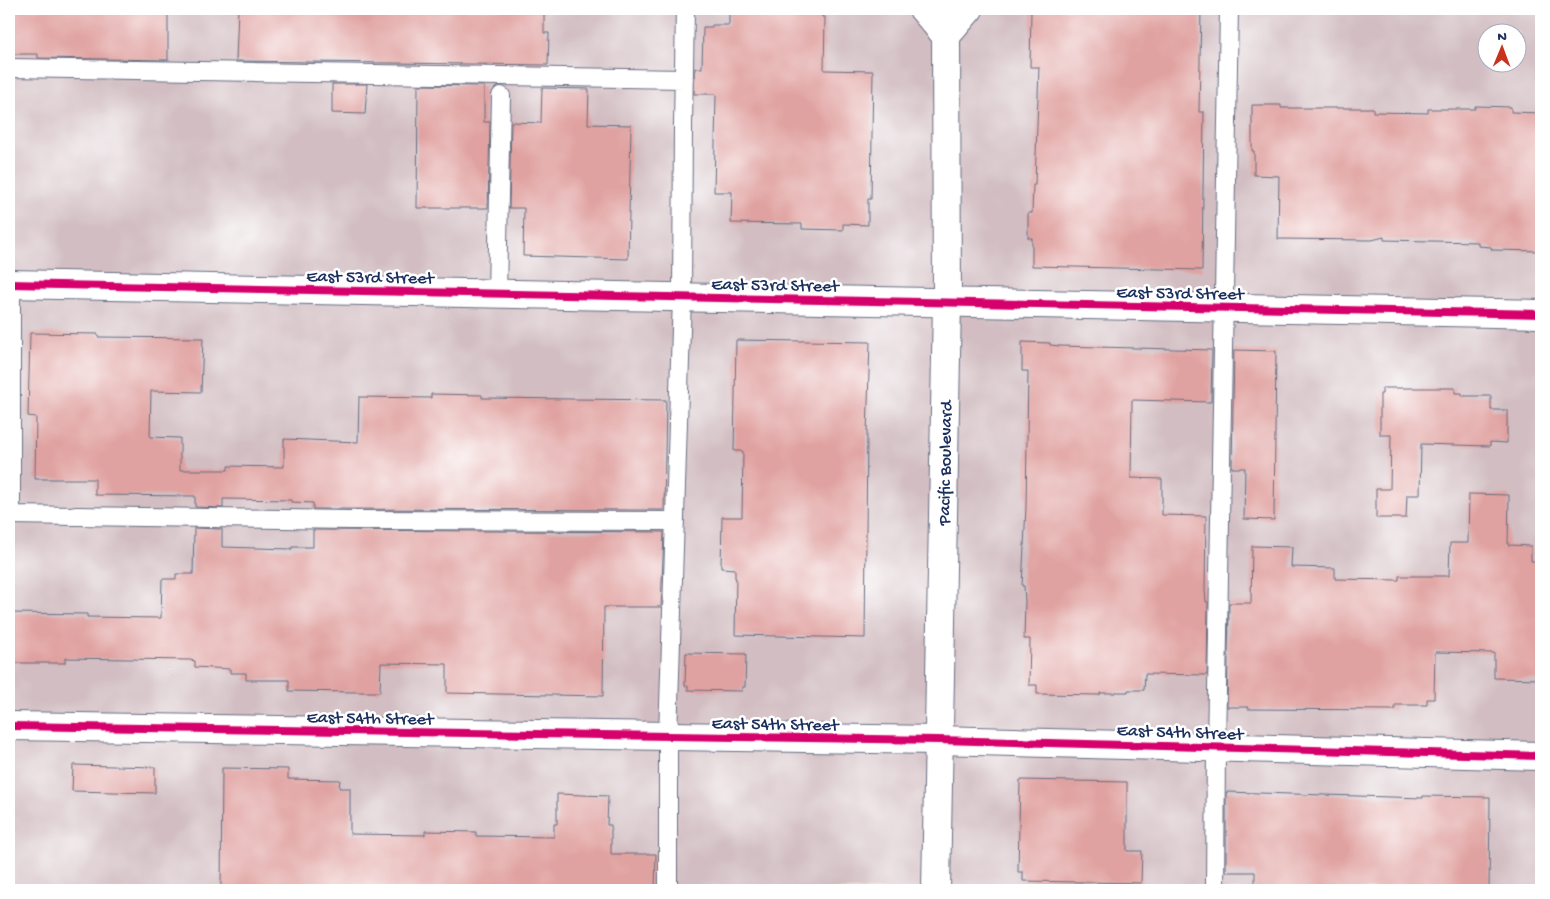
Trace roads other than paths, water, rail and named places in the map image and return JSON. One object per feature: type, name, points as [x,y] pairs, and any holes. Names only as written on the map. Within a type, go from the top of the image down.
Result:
[{"type":"street","points":[[924,9],[946,36],[969,9]]},
{"type":"street","name":"Pacific Boulevard","points":[[936,890],[947,302],[946,36]]},
{"type":"street","name":"East 53rd Street","points":[[10,284],[1541,314]]},
{"type":"street","name":"East 54th Street","points":[[9,726],[938,740],[1541,756]]},
{"type":"lane","points":[[668,890],[668,736],[682,297],[686,9]]},
{"type":"lane","points":[[1215,890],[1229,9]]},
{"type":"lane","points":[[9,68],[684,79]]},
{"type":"lane","points":[[497,294],[501,96]]},
{"type":"lane","points":[[10,284],[10,515],[351,520],[674,520]]}]
